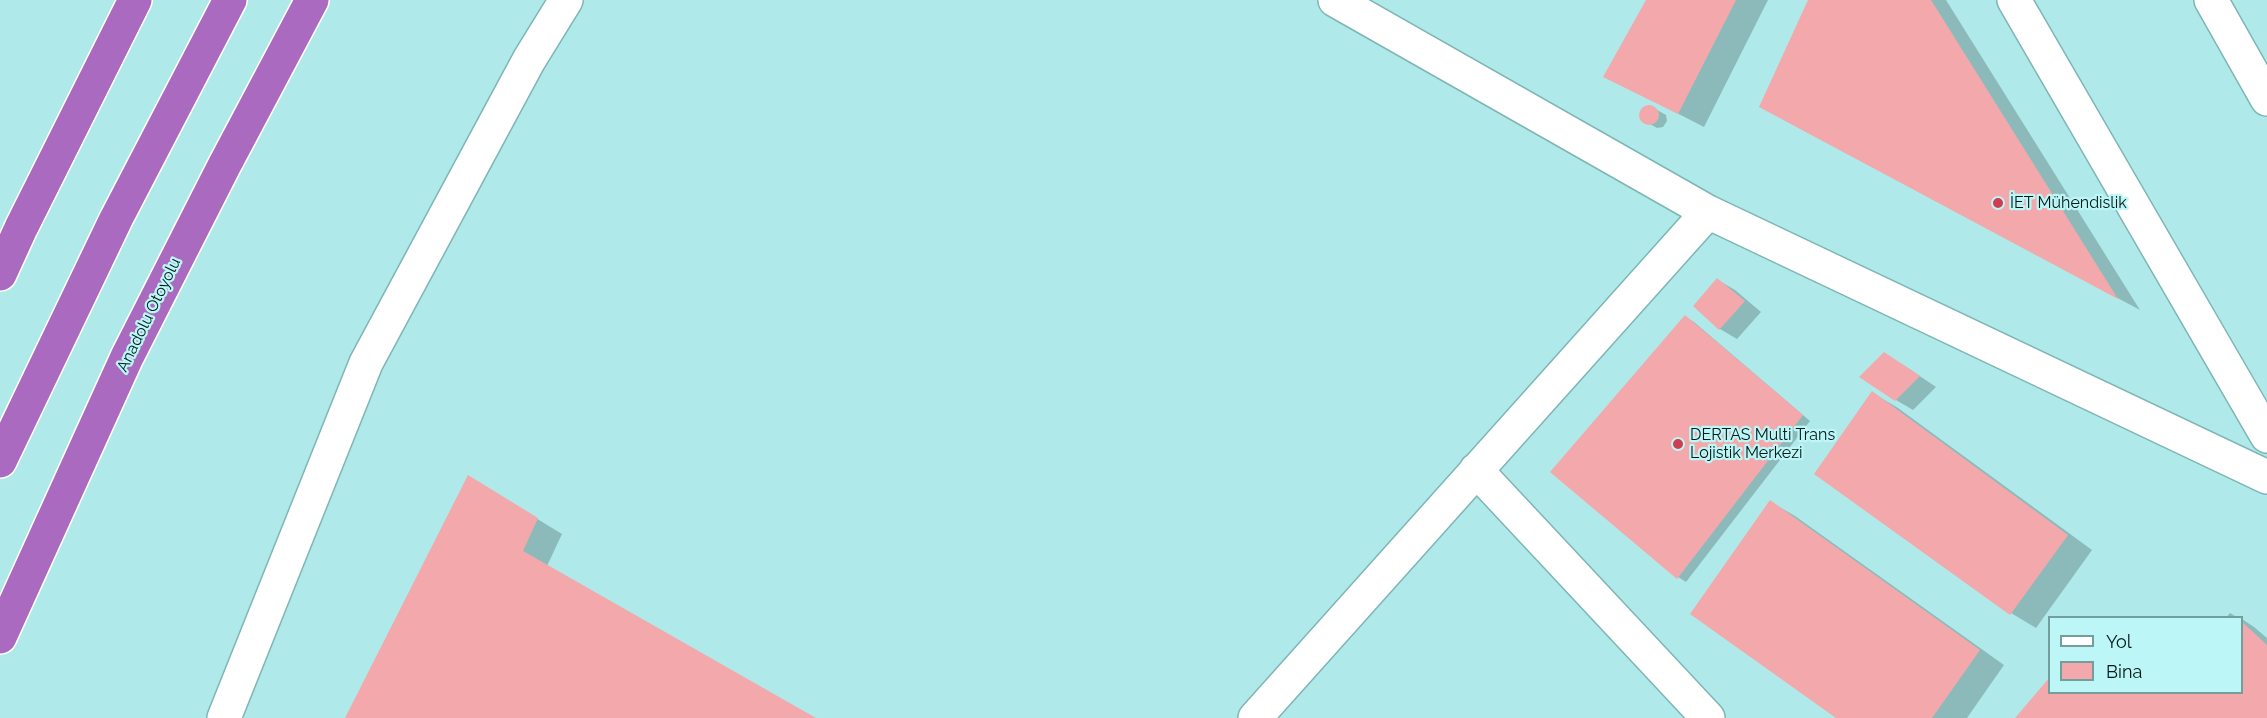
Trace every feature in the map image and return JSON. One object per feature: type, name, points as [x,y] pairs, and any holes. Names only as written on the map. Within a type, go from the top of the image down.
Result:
[{"type":"highway","points":[[0,274],[135,0]]},
{"type":"highway","points":[[0,461],[116,219],[230,0]]},
{"type":"highway","name":"Anadolu Otoyolu","points":[[0,637],[127,357],[312,0]]},
{"type":"street","points":[[224,718],[366,363],[524,70],[566,0]]},
{"type":"street","points":[[1335,0],[1708,212],[2267,477]]},
{"type":"street","points":[[2014,0],[2267,436]]},
{"type":"street","points":[[2211,0],[2267,99]]},
{"type":"street","points":[[1255,718],[1708,212]]},
{"type":"street","points":[[1476,470],[1708,718]]},
{"type":"building","points":[[1646,0],[1736,0],[1678,114],[1603,77]]},
{"type":"building","name":"İET Mühendislik","points":[[1808,0],[1931,0],[2118,299],[1759,107]]},
{"type":"building","points":[[1649,105],[1656,108],[1659,115],[1656,122],[1649,125],[1642,122],[1639,115],[1642,108]]},
{"type":"building","points":[[1717,278],[1745,301],[1719,330],[1693,306]]},
{"type":"building","name":"DERTAS Multi Trans Lojistik Merkezi","points":[[1685,315],[1803,415],[1677,579],[1550,472]]},
{"type":"building","points":[[1884,352],[1920,376],[1895,401],[1859,377]]},
{"type":"building","points":[[1872,391],[2068,535],[2010,615],[1814,474]]},
{"type":"building","points":[[468,475],[538,518],[523,551],[816,718],[345,718]]},
{"type":"building","points":[[1770,500],[1980,650],[1932,718],[1836,718],[1690,614]]},
{"type":"building","points":[[2243,623],[2267,645],[2267,718],[2015,718],[2048,679],[2048,694],[2243,694]]},
{"type":"place","name":"İET Mühendislik","points":[[1998,203]]},
{"type":"place","name":"DERTAS Multi Trans Lojistik Merkezi","points":[[1678,444]]}]
